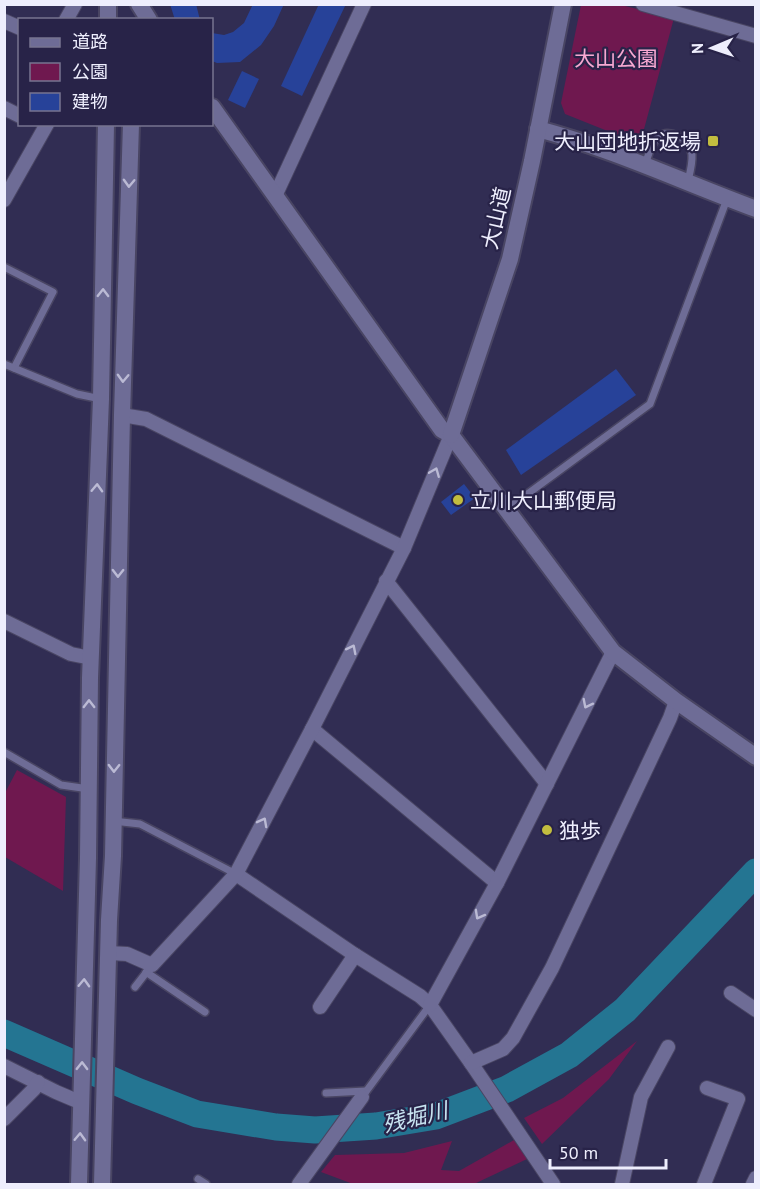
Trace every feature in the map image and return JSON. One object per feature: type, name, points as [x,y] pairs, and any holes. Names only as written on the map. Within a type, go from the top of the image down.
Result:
[{"type":"street","points":[[67,18],[75,4]]},
{"type":"street","points":[[137,4],[148,18]]},
{"type":"street","points":[[275,196],[364,4]]},
{"type":"street","name":"大山道","points":[[451,435],[510,260],[563,4]]},
{"type":"street","points":[[643,4],[756,36]]},
{"type":"street","points":[[4,21],[18,27]]},
{"type":"street","points":[[213,107],[442,430],[451,435],[613,652],[676,701],[756,757]]},
{"type":"street","points":[[4,108],[18,115]]},
{"type":"street","points":[[4,200],[42,126]]},
{"type":"street","points":[[79,1185],[88,858],[90,678],[100,399],[106,126]]},
{"type":"street","points":[[102,1185],[113,855],[122,415],[131,126]]},
{"type":"street","points":[[538,129],[562,135],[645,165],[756,209]]},
{"type":"street","points":[[122,415],[146,419],[404,548]]},
{"type":"street","points":[[109,952],[133,955],[149,969],[236,874],[404,548],[451,435]]},
{"type":"street","points":[[386,581],[547,784]]},
{"type":"street","points":[[4,621],[71,654],[91,658]]},
{"type":"street","points":[[429,1005],[497,883],[613,652]]},
{"type":"street","points":[[90,678],[99,675],[109,679],[116,694]]},
{"type":"street","points":[[473,1067],[503,1049],[513,1038],[552,968],[588,895],[676,701]]},
{"type":"street","points":[[312,729],[497,883]]},
{"type":"street","points":[[88,858],[96,866],[105,863],[113,855]]},
{"type":"street","points":[[236,874],[420,996],[429,1005],[473,1067],[553,1185]]},
{"type":"street","points":[[320,1007],[355,955]]},
{"type":"street","points":[[731,993],[755,1009]]},
{"type":"street","points":[[622,1185],[641,1097],[668,1047]]},
{"type":"street","points":[[4,1066],[38,1082],[82,1096]]},
{"type":"street","points":[[4,1119],[38,1082]]},
{"type":"street","points":[[705,1185],[738,1099],[707,1088]]},
{"type":"street","points":[[299,1185],[364,1094]]},
{"type":"street","points":[[753,1185],[756,1179]]},
{"type":"lane","points":[[645,165],[653,143],[660,136],[670,134],[684,138],[691,145],[692,156],[687,183]]},
{"type":"lane","points":[[507,509],[650,404],[727,199]]},
{"type":"lane","points":[[4,267],[53,292],[14,368]]},
{"type":"lane","points":[[4,364],[77,394],[100,399]]},
{"type":"lane","points":[[4,752],[62,785],[89,789]]},
{"type":"lane","points":[[113,821],[140,824],[236,874]]},
{"type":"lane","points":[[135,987],[149,969],[205,1012]]},
{"type":"lane","points":[[326,1093],[364,1094],[429,1005]]},
{"type":"lane","points":[[198,1179],[206,1185]]},
{"type":"green space","name":"大山公園","points":[[581,5],[621,5],[674,18],[640,144],[565,114],[561,103]]},
{"type":"green space","points":[[17,770],[66,797],[63,891],[5,857],[5,793]]},
{"type":"green space","points":[[637,1041],[609,1079],[542,1144],[524,1118],[563,1098]]},
{"type":"green space","points":[[514,1140],[527,1159],[474,1184],[353,1184],[321,1172],[335,1155],[404,1153],[452,1141],[441,1170],[459,1171]]},
{"type":"building","points":[[170,4],[196,4],[200,18],[174,18]]},
{"type":"building","points":[[253,4],[284,4],[274,26],[261,45],[240,62],[213,61],[213,33],[224,35],[233,32],[244,23]]},
{"type":"building","points":[[319,4],[346,4],[302,96],[281,86]]},
{"type":"building","points":[[242,71],[259,79],[245,108],[228,100]]},
{"type":"building","points":[[616,369],[636,395],[521,475],[506,450]]},
{"type":"building","name":"立川大山郵便局","points":[[464,484],[475,498],[451,515],[441,502]]},
{"type":"waterway","name":"残堀川","points":[[4,1033],[137,1091],[197,1114],[276,1127],[315,1130],[376,1126],[436,1116],[507,1089],[569,1055],[625,1010],[756,872]]},
{"type":"place","name":"大山団地折返場","points":[[713,141]]},
{"type":"place","name":"立川大山郵便局","points":[[458,500]]},
{"type":"place","name":"独歩","points":[[547,830]]}]
